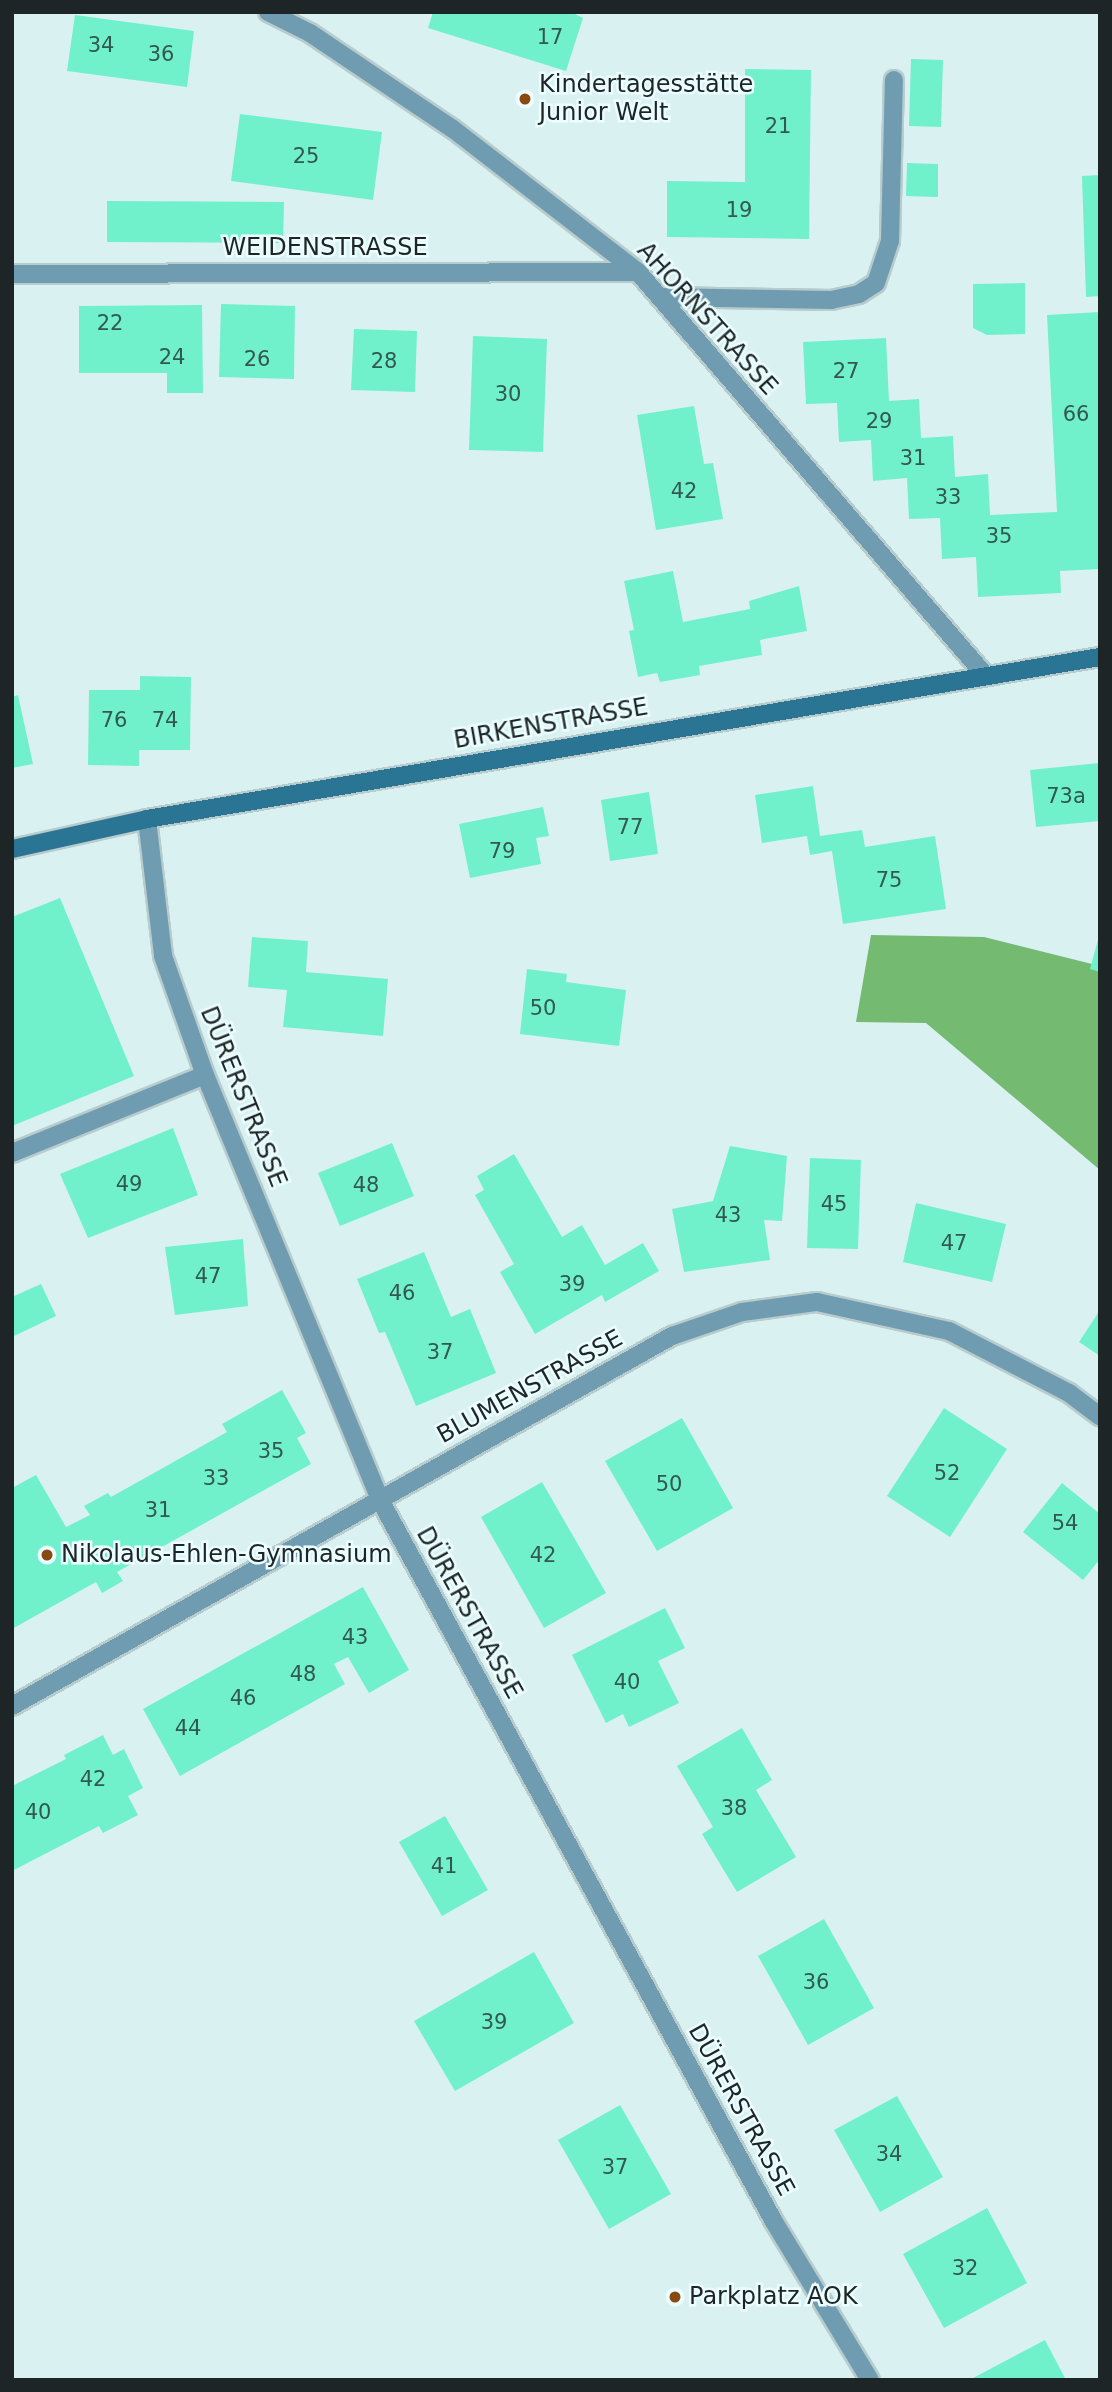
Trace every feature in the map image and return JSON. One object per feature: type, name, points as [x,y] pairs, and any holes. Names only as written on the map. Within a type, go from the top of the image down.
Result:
[{"type":"street","name":"AHORNSTRASSE","points":[[268,12],[310,33],[453,129],[638,272],[984,674]]},
{"type":"street","points":[[660,297],[831,300],[859,295],[876,283],[890,241],[894,79]]},
{"type":"street","name":"WEIDENSTRASSE","points":[[12,274],[638,272]]},
{"type":"street","name":"BIRKENSTRASSE","points":[[12,849],[146,819],[984,674],[1100,657]]},
{"type":"street","name":"DÜRERSTRASSE","points":[[146,819],[163,956],[205,1075],[380,1500],[773,2220],[870,2380]]},
{"type":"street","points":[[12,1153],[205,1075]]},
{"type":"street","name":"BLUMENSTRASSE","points":[[12,1706],[672,1336],[742,1312],[817,1302],[949,1331],[1069,1393],[1100,1416]]},
{"type":"green space","points":[[871,935],[984,937],[1100,966],[1100,1170],[926,1023],[856,1022]]},
{"type":"building","points":[[433,12],[571,12],[583,18],[566,71],[428,28]]},
{"type":"building","points":[[75,15],[194,31],[187,87],[67,71]]},
{"type":"building","points":[[911,59],[943,60],[941,127],[909,126]]},
{"type":"building","points":[[745,69],[811,70],[809,239],[667,237],[667,181],[745,182]]},
{"type":"building","points":[[240,114],[382,132],[373,200],[231,181]]},
{"type":"building","points":[[907,163],[938,164],[938,197],[906,196]]},
{"type":"building","points":[[1100,175],[1100,296],[1086,297],[1082,176]]},
{"type":"building","points":[[107,201],[284,202],[283,243],[107,242]]},
{"type":"building","points":[[1025,283],[1025,334],[987,335],[973,328],[973,284]]},
{"type":"building","points":[[221,304],[295,306],[294,379],[219,377]]},
{"type":"building","points":[[202,305],[203,393],[167,393],[167,373],[79,373],[79,306]]},
{"type":"building","points":[[1100,312],[1100,569],[1060,571],[1061,593],[978,597],[976,557],[942,559],[940,518],[909,519],[907,478],[873,481],[871,440],[839,442],[837,403],[806,404],[803,342],[886,338],[889,401],[919,399],[921,438],[953,436],[955,477],[988,474],[990,515],[1057,512],[1047,315]]},
{"type":"building","points":[[354,329],[417,331],[415,392],[351,390]]},
{"type":"building","points":[[473,336],[547,339],[543,452],[469,450]]},
{"type":"building","points":[[694,406],[704,464],[713,463],[723,519],[656,530],[637,415]]},
{"type":"building","points":[[673,571],[683,622],[750,609],[749,601],[799,586],[807,631],[760,640],[762,655],[699,666],[700,675],[660,682],[657,673],[638,677],[629,631],[634,630],[624,581]]},
{"type":"building","points":[[140,676],[191,677],[190,750],[139,750],[139,766],[88,765],[89,690],[140,690]]},
{"type":"building","points":[[18,695],[33,764],[12,768],[12,697]]},
{"type":"building","points":[[1099,763],[1100,821],[1036,827],[1030,770]]},
{"type":"building","points":[[813,786],[820,836],[862,830],[865,847],[935,836],[946,909],[843,924],[832,851],[810,855],[807,836],[762,843],[755,795]]},
{"type":"building","points":[[649,792],[658,854],[610,861],[601,800]]},
{"type":"building","points":[[543,807],[549,836],[536,838],[541,864],[470,878],[459,824]]},
{"type":"building","points":[[60,898],[134,1076],[12,1126],[12,917]]},
{"type":"building","points":[[1100,936],[1100,972],[1090,969]]},
{"type":"building","points":[[252,937],[308,941],[306,972],[388,979],[383,1036],[283,1027],[287,990],[248,987]]},
{"type":"building","points":[[527,969],[567,974],[566,982],[626,990],[619,1046],[520,1034]]},
{"type":"building","points":[[173,1128],[198,1195],[88,1238],[60,1174]]},
{"type":"building","points":[[392,1143],[414,1196],[340,1226],[318,1173]]},
{"type":"building","points":[[730,1146],[787,1156],[782,1221],[764,1220],[770,1260],[684,1272],[672,1209],[713,1201]]},
{"type":"building","points":[[514,1154],[562,1237],[582,1225],[605,1265],[643,1243],[659,1271],[605,1302],[602,1295],[535,1334],[500,1272],[514,1264],[475,1195],[484,1190],[477,1176]]},
{"type":"building","points":[[810,1158],[861,1160],[858,1249],[807,1248]]},
{"type":"building","points":[[916,1203],[1006,1224],[992,1282],[903,1262]]},
{"type":"building","points":[[243,1239],[248,1306],[175,1315],[165,1247]]},
{"type":"building","points":[[424,1252],[451,1317],[470,1309],[496,1373],[416,1406],[385,1332],[379,1333],[357,1279]]},
{"type":"building","points":[[41,1284],[56,1316],[12,1337],[12,1297]]},
{"type":"building","points":[[1100,1310],[1100,1356],[1079,1342]]},
{"type":"building","points":[[282,1390],[306,1433],[297,1438],[311,1464],[117,1572],[123,1581],[102,1593],[96,1582],[12,1629],[12,1488],[36,1475],[66,1527],[90,1515],[84,1506],[108,1493],[111,1497],[227,1432],[222,1424]]},
{"type":"building","points":[[944,1408],[1007,1449],[950,1537],[887,1496]]},
{"type":"building","points":[[682,1418],[733,1508],[657,1551],[605,1461]]},
{"type":"building","points":[[542,1482],[606,1593],[544,1628],[481,1517]]},
{"type":"building","points":[[1062,1483],[1100,1514],[1100,1559],[1083,1580],[1023,1532]]},
{"type":"building","points":[[363,1587],[409,1670],[369,1693],[348,1657],[334,1664],[345,1684],[180,1776],[143,1709]]},
{"type":"building","points":[[665,1608],[685,1648],[658,1661],[679,1703],[629,1727],[623,1714],[606,1723],[572,1655]]},
{"type":"building","points":[[742,1728],[772,1780],[756,1790],[796,1857],[737,1892],[702,1834],[713,1827],[677,1766]]},
{"type":"building","points":[[103,1735],[113,1755],[124,1749],[143,1788],[128,1796],[138,1815],[103,1833],[99,1826],[12,1871],[12,1786],[66,1759],[64,1755]]},
{"type":"building","points":[[445,1816],[488,1890],[442,1916],[399,1842]]},
{"type":"building","points":[[824,1919],[874,2008],[808,2045],[758,1956]]},
{"type":"building","points":[[534,1952],[574,2023],[455,2091],[414,2021]]},
{"type":"building","points":[[897,2096],[943,2177],[880,2212],[834,2130]]},
{"type":"building","points":[[620,2105],[671,2194],[609,2229],[558,2140]]},
{"type":"building","points":[[987,2208],[1027,2283],[944,2328],[903,2254]]},
{"type":"building","points":[[1045,2340],[1066,2380],[974,2380],[973,2378]]},
{"type":"place","name":"Kindertagesstätte Junior Welt","points":[[525,99]]},
{"type":"place","name":"Nikolaus-Ehlen-Gymnasium","points":[[47,1555]]},
{"type":"place","name":"Parkplatz AOK","points":[[675,2297]]}]
